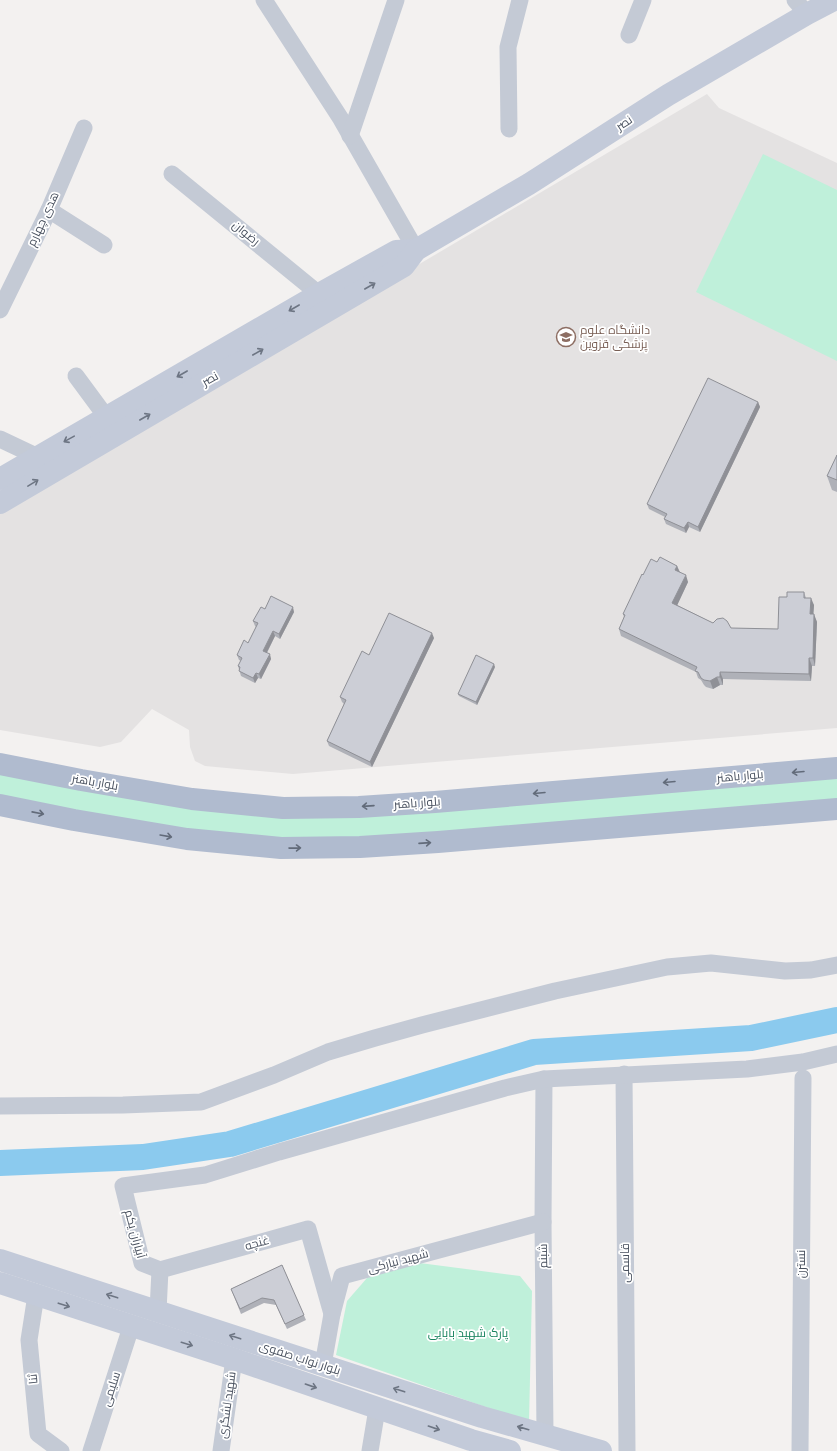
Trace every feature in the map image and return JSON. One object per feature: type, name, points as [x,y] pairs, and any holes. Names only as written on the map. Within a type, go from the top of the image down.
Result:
[{"type":"main road","name":"بلوار باهنر","points":[[0,764],[81,780],[192,799],[283,808],[435,802],[837,768]]},
{"type":"main road","points":[[0,805],[187,840],[281,848],[360,847],[438,842],[837,809]]},
{"type":"street","points":[[264,0],[350,136],[416,250]]},
{"type":"street","points":[[350,136],[396,0]]},
{"type":"street","points":[[509,129],[508,47],[520,0]]},
{"type":"street","points":[[629,35],[643,0]]},
{"type":"street","name":"نصر","points":[[0,503],[404,266],[416,250],[528,184],[668,95],[801,7],[834,0]]},
{"type":"street","name":"هدی چهارم","points":[[0,310],[49,210],[84,128]]},
{"type":"street","name":"رضوان","points":[[172,174],[319,294]]},
{"type":"street","points":[[49,210],[104,245]]},
{"type":"street","name":"نصر","points":[[0,480],[319,294],[396,251],[416,250]]},
{"type":"street","points":[[76,376],[107,418]]},
{"type":"street","points":[[0,439],[38,457]]},
{"type":"street","points":[[0,1106],[124,1105],[201,1102],[267,1078],[328,1052],[375,1038],[548,993],[667,967],[712,963],[785,971],[811,970],[837,965]]},
{"type":"street","points":[[544,1079],[748,1069],[803,1062],[837,1054]]},
{"type":"street","name":"قاسمی","points":[[624,1074],[627,1451]]},
{"type":"street","name":"نسترن","points":[[800,1451],[803,1078]]},
{"type":"street","name":"آبیاران یکم","points":[[160,1270],[142,1263],[123,1186],[205,1174],[500,1090],[544,1079]]},
{"type":"street","name":"شبنم","points":[[544,1079],[543,1222],[545,1434]]},
{"type":"street","name":"شهید نیارکی","points":[[323,1365],[332,1314],[342,1276],[543,1222]]},
{"type":"street","name":"غنچه","points":[[160,1270],[308,1229],[332,1314]]},
{"type":"street","name":"بلوار نواب صفوی","points":[[0,1260],[482,1417],[601,1451]]},
{"type":"street","points":[[158,1311],[160,1270]]},
{"type":"street","name":"بلوار نواب صفوی","points":[[0,1283],[131,1327],[234,1359],[471,1440],[510,1451]]},
{"type":"street","name":"ثنا","points":[[36,1296],[29,1340],[38,1434],[61,1451]]},
{"type":"street","name":"سلیمی","points":[[91,1451],[131,1327]]},
{"type":"street","name":"شهید لشگری","points":[[221,1451],[234,1359]]},
{"type":"street","points":[[370,1451],[378,1409]]},
{"type":"street","points":[[471,1440],[482,1417]]},
{"type":"shaded area","name":"دانشگاه علوم پزشکی قزوین","points":[[707,94],[719,108],[837,163],[837,728],[293,774],[205,766],[195,761],[190,747],[189,730],[152,709],[121,742],[100,747],[0,730],[0,512]]},
{"type":"green space","points":[[763,154],[837,190],[837,361],[696,292]]},
{"type":"green space","points":[[0,764],[283,808],[837,768],[837,809],[281,848],[0,805]]},
{"type":"green space","name":"پارک شهید بابایی","points":[[412,1262],[520,1276],[532,1291],[529,1422],[336,1355],[347,1301],[367,1278]]},
{"type":"building","points":[[708,378],[758,402],[698,527],[688,522],[684,528],[664,519],[667,514],[647,504]]},
{"type":"building","points":[[837,455],[837,480],[827,476]]},
{"type":"building","points":[[660,557],[677,566],[675,570],[686,575],[672,603],[713,623],[717,619],[723,618],[727,621],[731,628],[778,629],[779,597],[787,597],[787,592],[804,592],[804,598],[811,598],[810,614],[814,614],[813,658],[809,658],[809,674],[720,672],[720,677],[710,681],[704,680],[698,672],[695,671],[697,667],[619,629],[625,615],[623,614],[642,574],[643,575],[651,559],[657,562]]},
{"type":"building","points":[[271,596],[293,607],[279,634],[273,631],[263,651],[270,654],[259,674],[256,673],[253,678],[239,671],[240,667],[238,666],[242,658],[237,655],[244,640],[248,643],[258,623],[253,621],[261,607],[265,609]]},
{"type":"building","points":[[389,613],[432,633],[370,762],[327,741],[346,700],[340,697],[362,651],[369,655]]},
{"type":"building","points":[[476,655],[494,664],[476,702],[458,694]]},
{"type":"building","points":[[282,1265],[304,1315],[285,1324],[274,1300],[262,1298],[240,1309],[231,1289]]},
{"type":"waterway","points":[[0,1163],[143,1157],[230,1144],[534,1052],[751,1038],[837,1020]]},
{"type":"place","name":"دانشگاه علوم پزشکی قزوین","points":[[566,337]]}]
